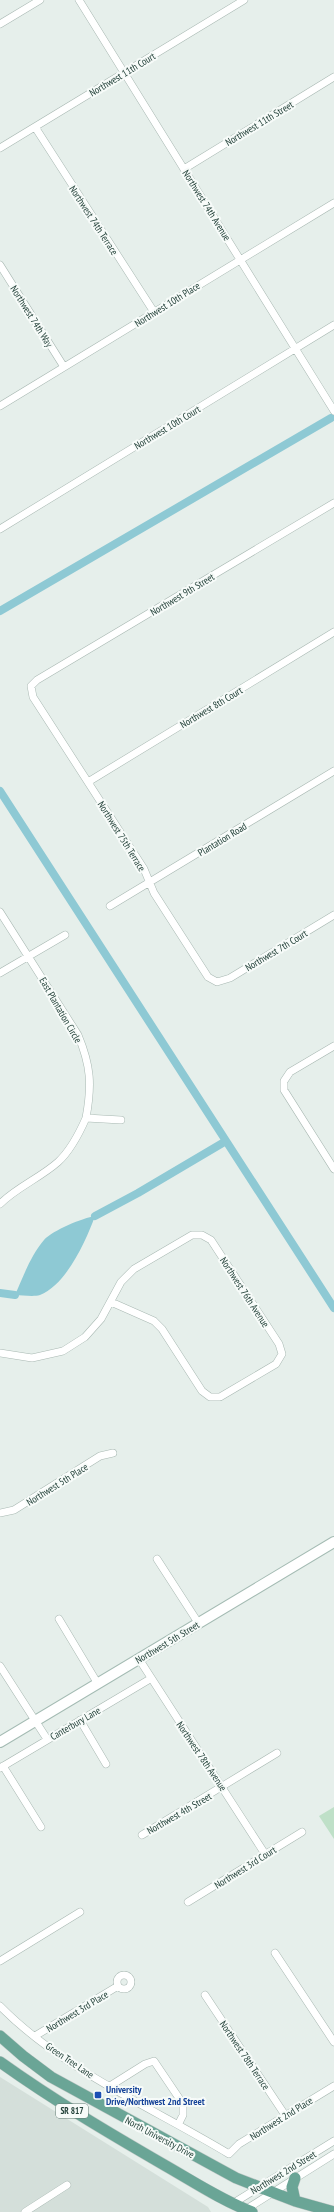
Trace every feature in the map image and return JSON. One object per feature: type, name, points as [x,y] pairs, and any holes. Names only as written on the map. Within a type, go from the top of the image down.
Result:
[{"type":"main road","name":"North University Drive","points":[[0,2036],[51,2077],[236,2178],[295,2201],[334,2212]]},
{"type":"main road","name":"SR 817","points":[[0,2062],[38,2090],[98,2127],[232,2204],[248,2211]]},
{"type":"main road","points":[[295,2178],[292,2187],[295,2201]]},
{"type":"street","points":[[0,24],[40,0]]},
{"type":"street","name":"Northwest 74th Avenue","points":[[79,0],[241,258],[334,411]]},
{"type":"street","name":"Northwest 11th Court","points":[[0,148],[244,0]]},
{"type":"street","name":"Northwest 11th Street","points":[[184,169],[334,77]]},
{"type":"street","name":"Northwest 74th Terrace","points":[[35,127],[154,312]]},
{"type":"street","name":"Northwest 10th Place","points":[[0,406],[241,258],[334,203]]},
{"type":"street","name":"Northwest 74th Way","points":[[0,265],[64,367]]},
{"type":"street","name":"Northwest 10th Court","points":[[0,529],[334,325]]},
{"type":"street","name":"Northwest 9th Street","points":[[31,686],[37,680],[334,503]]},
{"type":"street","name":"Northwest 8th Court","points":[[88,782],[334,632]]},
{"type":"street","name":"Northwest 75th Terrace","points":[[31,686],[33,697],[144,869],[154,893],[208,977],[217,982]]},
{"type":"street","name":"Plantation Road","points":[[110,906],[334,771]]},
{"type":"street","name":"East Plantation Circle","points":[[0,912],[78,1035],[87,1056],[91,1090],[86,1118],[75,1142],[58,1162],[9,1195],[0,1204]]},
{"type":"street","name":"Northwest 7th Court","points":[[217,982],[230,978],[334,915]]},
{"type":"street","points":[[0,973],[65,935]]},
{"type":"street","points":[[334,1046],[290,1072],[284,1081],[284,1090],[334,1168]]},
{"type":"street","points":[[86,1118],[122,1120]]},
{"type":"street","name":"Northwest 76th Avenue","points":[[192,1235],[202,1235],[211,1240],[279,1344],[282,1354],[276,1364],[220,1397],[210,1397],[202,1391],[162,1329],[154,1322],[111,1302],[121,1282],[134,1269],[192,1235]]},
{"type":"street","points":[[0,1353],[32,1358],[63,1351],[85,1337],[101,1319],[111,1302]]},
{"type":"street","name":"Northwest 5th Place","points":[[0,1513],[14,1510],[100,1456],[113,1453]]},
{"type":"street","name":"Northwest 5th Street","points":[[0,1742],[334,1542]]},
{"type":"street","points":[[157,1559],[199,1624]]},
{"type":"street","points":[[59,1618],[98,1684]]},
{"type":"street","name":"Northwest 78th Avenue","points":[[139,1659],[150,1679],[223,1787],[265,1854]]},
{"type":"street","points":[[0,1666],[47,1739]]},
{"type":"street","name":"Canterbury Lane","points":[[2,1767],[150,1679]]},
{"type":"street","points":[[80,1720],[106,1764]]},
{"type":"street","name":"Northwest 4th Street","points":[[142,1835],[277,1754]]},
{"type":"street","points":[[2,1767],[41,1827]]},
{"type":"street","name":"Northwest 3rd Court","points":[[188,1902],[302,1832]]},
{"type":"street","points":[[0,1961],[80,1912]]},
{"type":"street","points":[[275,1953],[334,2042]]},
{"type":"street","name":"Northwest 3rd Place","points":[[35,2036],[118,1986]]},
{"type":"street","name":"Northwest 78th Terrace","points":[[205,1995],[285,2115]]},
{"type":"street","name":"Green Tree Lane","points":[[0,2006],[16,2022],[85,2072],[179,2123],[229,2154]]},
{"type":"street","points":[[110,2086],[145,2064],[154,2061],[182,2104],[183,2115],[179,2123]]},
{"type":"street","name":"Northwest 2nd Place","points":[[229,2154],[239,2144],[334,2086]]},
{"type":"street","name":"Northwest 2nd Street","points":[[232,2204],[334,2141]]},
{"type":"street","name":"Northwest 2nd Street","points":[[248,2211],[273,2192],[334,2154]]},
{"type":"street","points":[[25,2212],[67,2185]]},
{"type":"shaded area","points":[[0,2077],[208,2207],[211,2212],[0,2212]]},
{"type":"green space","points":[[334,1807],[334,1839],[319,1816]]},
{"type":"water","points":[[95,1216],[74,1261],[58,1282],[49,1290],[37,1296],[15,1295],[31,1259],[39,1246],[48,1236],[68,1225]]},
{"type":"waterway","points":[[0,611],[331,418]]},
{"type":"waterway","points":[[0,791],[334,1308]]},
{"type":"waterway","points":[[95,1216],[138,1193],[226,1141]]},
{"type":"waterway","points":[[0,1293],[15,1295]]},
{"type":"place","name":"University Drive/Northwest 2nd Street","points":[[98,2095]]}]
